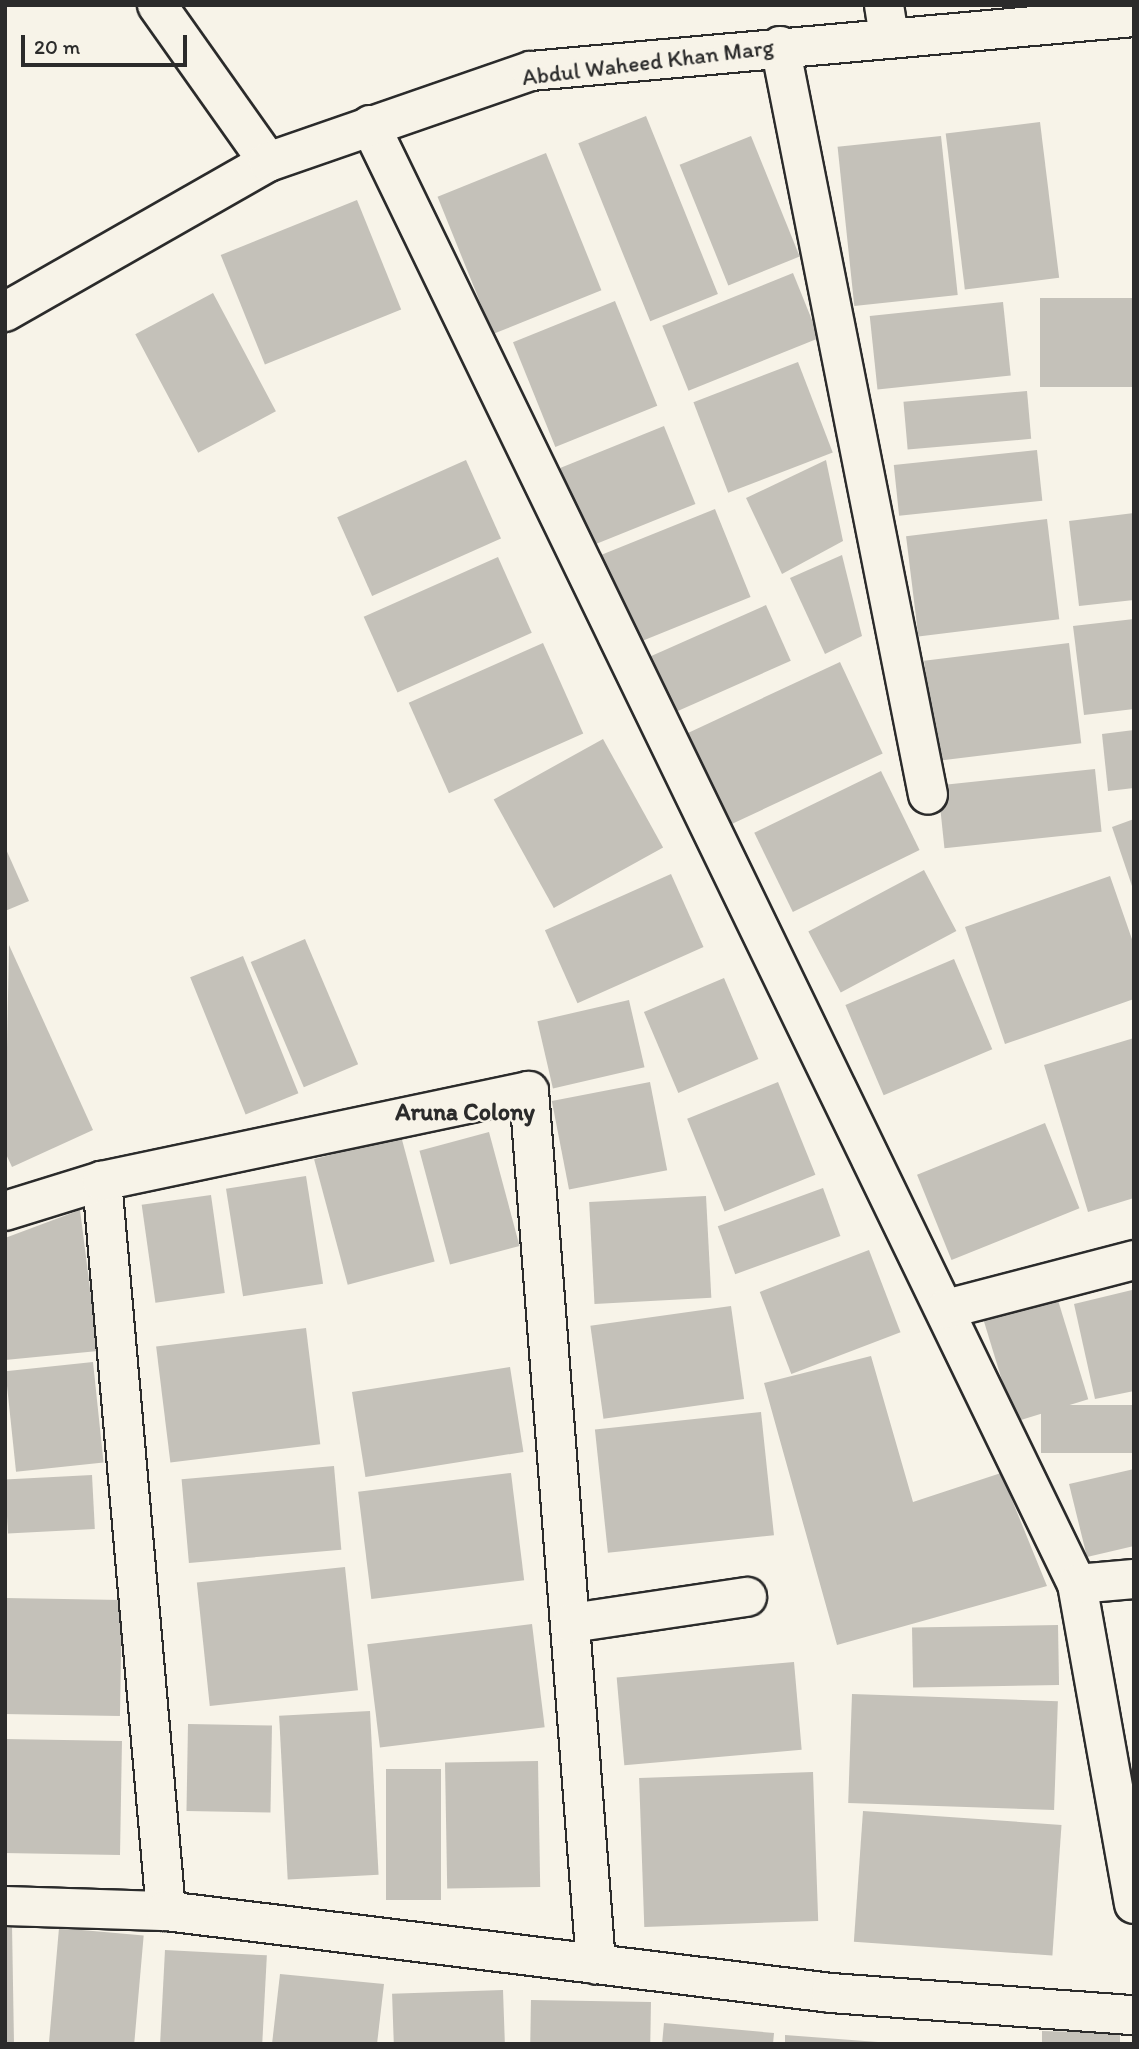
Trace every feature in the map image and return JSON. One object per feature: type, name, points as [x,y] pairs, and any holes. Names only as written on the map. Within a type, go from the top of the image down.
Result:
[{"type":"street","points":[[157,5],[268,162]]},
{"type":"street","name":"Abdul Waheed Khan Marg","points":[[5,312],[268,162],[531,71],[780,46],[887,20],[1134,17]]},
{"type":"street","points":[[780,46],[928,795]]},
{"type":"street","points":[[370,125],[1077,1584],[1134,1904]]},
{"type":"street","points":[[5,1211],[102,1181],[529,1091],[572,1623],[596,1964]]},
{"type":"street","points":[[102,1181],[166,1911]]},
{"type":"street","points":[[946,1309],[1134,1260]]},
{"type":"street","points":[[1077,1584],[1134,1579]]},
{"type":"street","points":[[572,1623],[747,1597]]},
{"type":"street","points":[[5,1906],[166,1911],[831,1993],[1134,2015]]},
{"type":"building","points":[[646,116],[718,294],[650,321],[578,143]]},
{"type":"building","points":[[1040,122],[1059,278],[965,289],[946,134]]},
{"type":"building","points":[[751,136],[800,257],[728,285],[680,165]]},
{"type":"building","points":[[941,136],[958,295],[854,306],[838,147]]},
{"type":"building","points":[[546,153],[601,290],[493,334],[438,197]]},
{"type":"building","points":[[357,200],[401,309],[265,364],[221,255]]},
{"type":"building","points":[[793,273],[819,338],[688,391],[662,326]]},
{"type":"building","points":[[213,293],[276,411],[198,453],[135,334]]},
{"type":"building","points":[[1040,298],[1134,298],[1134,387],[1040,387]]},
{"type":"building","points":[[615,301],[657,406],[555,447],[513,342]]},
{"type":"building","points":[[1003,302],[1011,376],[877,390],[870,316]]},
{"type":"building","points":[[798,362],[833,453],[728,493],[693,402]]},
{"type":"building","points":[[1027,391],[1031,439],[908,450],[903,402]]},
{"type":"building","points":[[664,426],[695,504],[592,546],[560,468]]},
{"type":"building","points":[[1037,450],[1042,501],[899,516],[894,465]]},
{"type":"building","points":[[466,460],[501,539],[372,596],[337,517]]},
{"type":"building","points":[[826,460],[843,541],[782,574],[746,498]]},
{"type":"building","points":[[715,509],[751,597],[627,647],[592,559]]},
{"type":"building","points":[[1134,513],[1134,600],[1079,606],[1069,521]]},
{"type":"building","points":[[1047,519],[1059,619],[918,637],[906,536]]},
{"type":"building","points":[[842,555],[862,636],[825,654],[790,578]]},
{"type":"building","points":[[498,557],[532,633],[397,693],[364,617]]},
{"type":"building","points":[[766,605],[791,661],[667,716],[642,660]]},
{"type":"building","points":[[1134,619],[1134,709],[1084,715],[1073,626]]},
{"type":"building","points":[[543,643],[583,733],[449,793],[409,703]]},
{"type":"building","points":[[1069,643],[1081,743],[936,761],[924,661]]},
{"type":"building","points":[[840,662],[883,754],[720,829],[678,738]]},
{"type":"building","points":[[1134,730],[1134,788],[1108,791],[1102,734]]},
{"type":"building","points":[[603,739],[663,847],[554,908],[494,800]]},
{"type":"building","points":[[1095,769],[1102,832],[944,848],[938,786]]},
{"type":"building","points":[[881,771],[920,850],[793,912],[754,833]]},
{"type":"building","points":[[1134,819],[1134,889],[1133,889],[1112,827]]},
{"type":"building","points":[[5,847],[29,901],[5,911]]},
{"type":"building","points":[[924,870],[956,931],[841,992],[808,932]]},
{"type":"building","points":[[671,874],[704,947],[577,1003],[545,930]]},
{"type":"building","points":[[1110,876],[1134,945],[1134,999],[1005,1044],[965,927]]},
{"type":"building","points":[[305,939],[358,1064],[304,1087],[251,962]]},
{"type":"building","points":[[9,945],[93,1130],[12,1167],[5,1152]]},
{"type":"building","points":[[243,956],[298,1093],[246,1115],[190,977]]},
{"type":"building","points":[[954,959],[992,1049],[884,1095],[845,1005]]},
{"type":"building","points":[[724,978],[758,1059],[678,1093],[644,1012]]},
{"type":"building","points":[[629,1000],[645,1067],[553,1088],[537,1021]]},
{"type":"building","points":[[1134,1038],[1134,1198],[1088,1212],[1044,1065]]},
{"type":"building","points":[[650,1082],[667,1170],[569,1189],[552,1101]]},
{"type":"building","points":[[778,1082],[815,1175],[725,1211],[687,1119]]},
{"type":"building","points":[[1045,1123],[1079,1208],[952,1260],[917,1175]]},
{"type":"building","points":[[489,1132],[520,1246],[450,1265],[419,1151]]},
{"type":"building","points":[[401,1136],[435,1262],[348,1285],[314,1159]]},
{"type":"building","points":[[306,1176],[323,1284],[243,1296],[226,1189]]},
{"type":"building","points":[[823,1188],[840,1236],[735,1274],[718,1226]]},
{"type":"building","points":[[211,1195],[225,1293],[155,1303],[142,1205]]},
{"type":"building","points":[[706,1196],[711,1298],[594,1304],[589,1202]]},
{"type":"building","points":[[80,1210],[98,1351],[5,1360],[5,1238]]},
{"type":"building","points":[[869,1250],[901,1332],[791,1374],[760,1292]]},
{"type":"building","points":[[1132,1290],[1134,1391],[1095,1399],[1074,1304]]},
{"type":"building","points":[[1057,1297],[1088,1399],[1015,1422],[983,1320]]},
{"type":"building","points":[[731,1306],[744,1399],[603,1419],[590,1326]]},
{"type":"building","points":[[306,1328],[320,1444],[170,1463],[156,1346]]},
{"type":"building","points":[[871,1356],[913,1502],[1001,1473],[1047,1586],[837,1645],[764,1383]]},
{"type":"building","points":[[93,1362],[104,1462],[16,1472],[5,1371]]},
{"type":"building","points":[[510,1367],[523,1452],[365,1477],[352,1392]]},
{"type":"building","points":[[1041,1405],[1134,1405],[1134,1453],[1041,1453]]},
{"type":"building","points":[[761,1412],[774,1535],[608,1553],[595,1429]]},
{"type":"building","points":[[334,1466],[341,1550],[189,1563],[182,1479]]},
{"type":"building","points":[[1134,1469],[1134,1546],[1087,1557],[1069,1484]]},
{"type":"building","points":[[511,1473],[524,1580],[371,1599],[358,1492]]},
{"type":"building","points":[[92,1475],[95,1529],[8,1533],[5,1480]]},
{"type":"building","points":[[345,1567],[358,1690],[210,1706],[197,1583]]},
{"type":"building","points":[[5,1598],[122,1600],[120,1716],[5,1714]]},
{"type":"building","points":[[532,1624],[545,1727],[380,1747],[367,1644]]},
{"type":"building","points":[[1058,1625],[1059,1685],[913,1688],[912,1628]]},
{"type":"building","points":[[794,1662],[802,1750],[624,1765],[617,1678]]},
{"type":"building","points":[[852,1694],[1058,1701],[1054,1810],[848,1803]]},
{"type":"building","points":[[370,1711],[379,1875],[288,1880],[279,1716]]},
{"type":"building","points":[[188,1724],[272,1725],[270,1812],[186,1811]]},
{"type":"building","points":[[5,1739],[122,1741],[120,1855],[5,1853]]},
{"type":"building","points":[[538,1761],[540,1887],[447,1889],[445,1763]]},
{"type":"building","points":[[386,1769],[441,1769],[441,1900],[386,1900]]},
{"type":"building","points":[[813,1772],[818,1921],[644,1927],[639,1778]]},
{"type":"building","points":[[863,1811],[1062,1825],[1052,1956],[854,1942]]},
{"type":"building","points":[[5,1925],[12,1925],[14,2044],[5,2044]]},
{"type":"building","points":[[59,1928],[144,1935],[134,2044],[49,2044]]},
{"type":"building","points":[[165,1950],[267,1955],[262,2044],[160,2044]]},
{"type":"building","points":[[280,1974],[384,1984],[377,2044],[272,2044]]},
{"type":"building","points":[[503,1990],[505,2044],[394,2044],[392,1994]]},
{"type":"building","points":[[531,2000],[651,2002],[650,2044],[530,2044]]},
{"type":"building","points":[[664,2023],[774,2033],[773,2044],[662,2044]]},
{"type":"building","points":[[1042,2031],[1120,2033],[1120,2044],[1042,2044]]},
{"type":"building","points":[[785,2035],[878,2042],[878,2044],[785,2044]]},
{"type":"district","name":"Aruna Colony","points":[[465,1112]]}]
